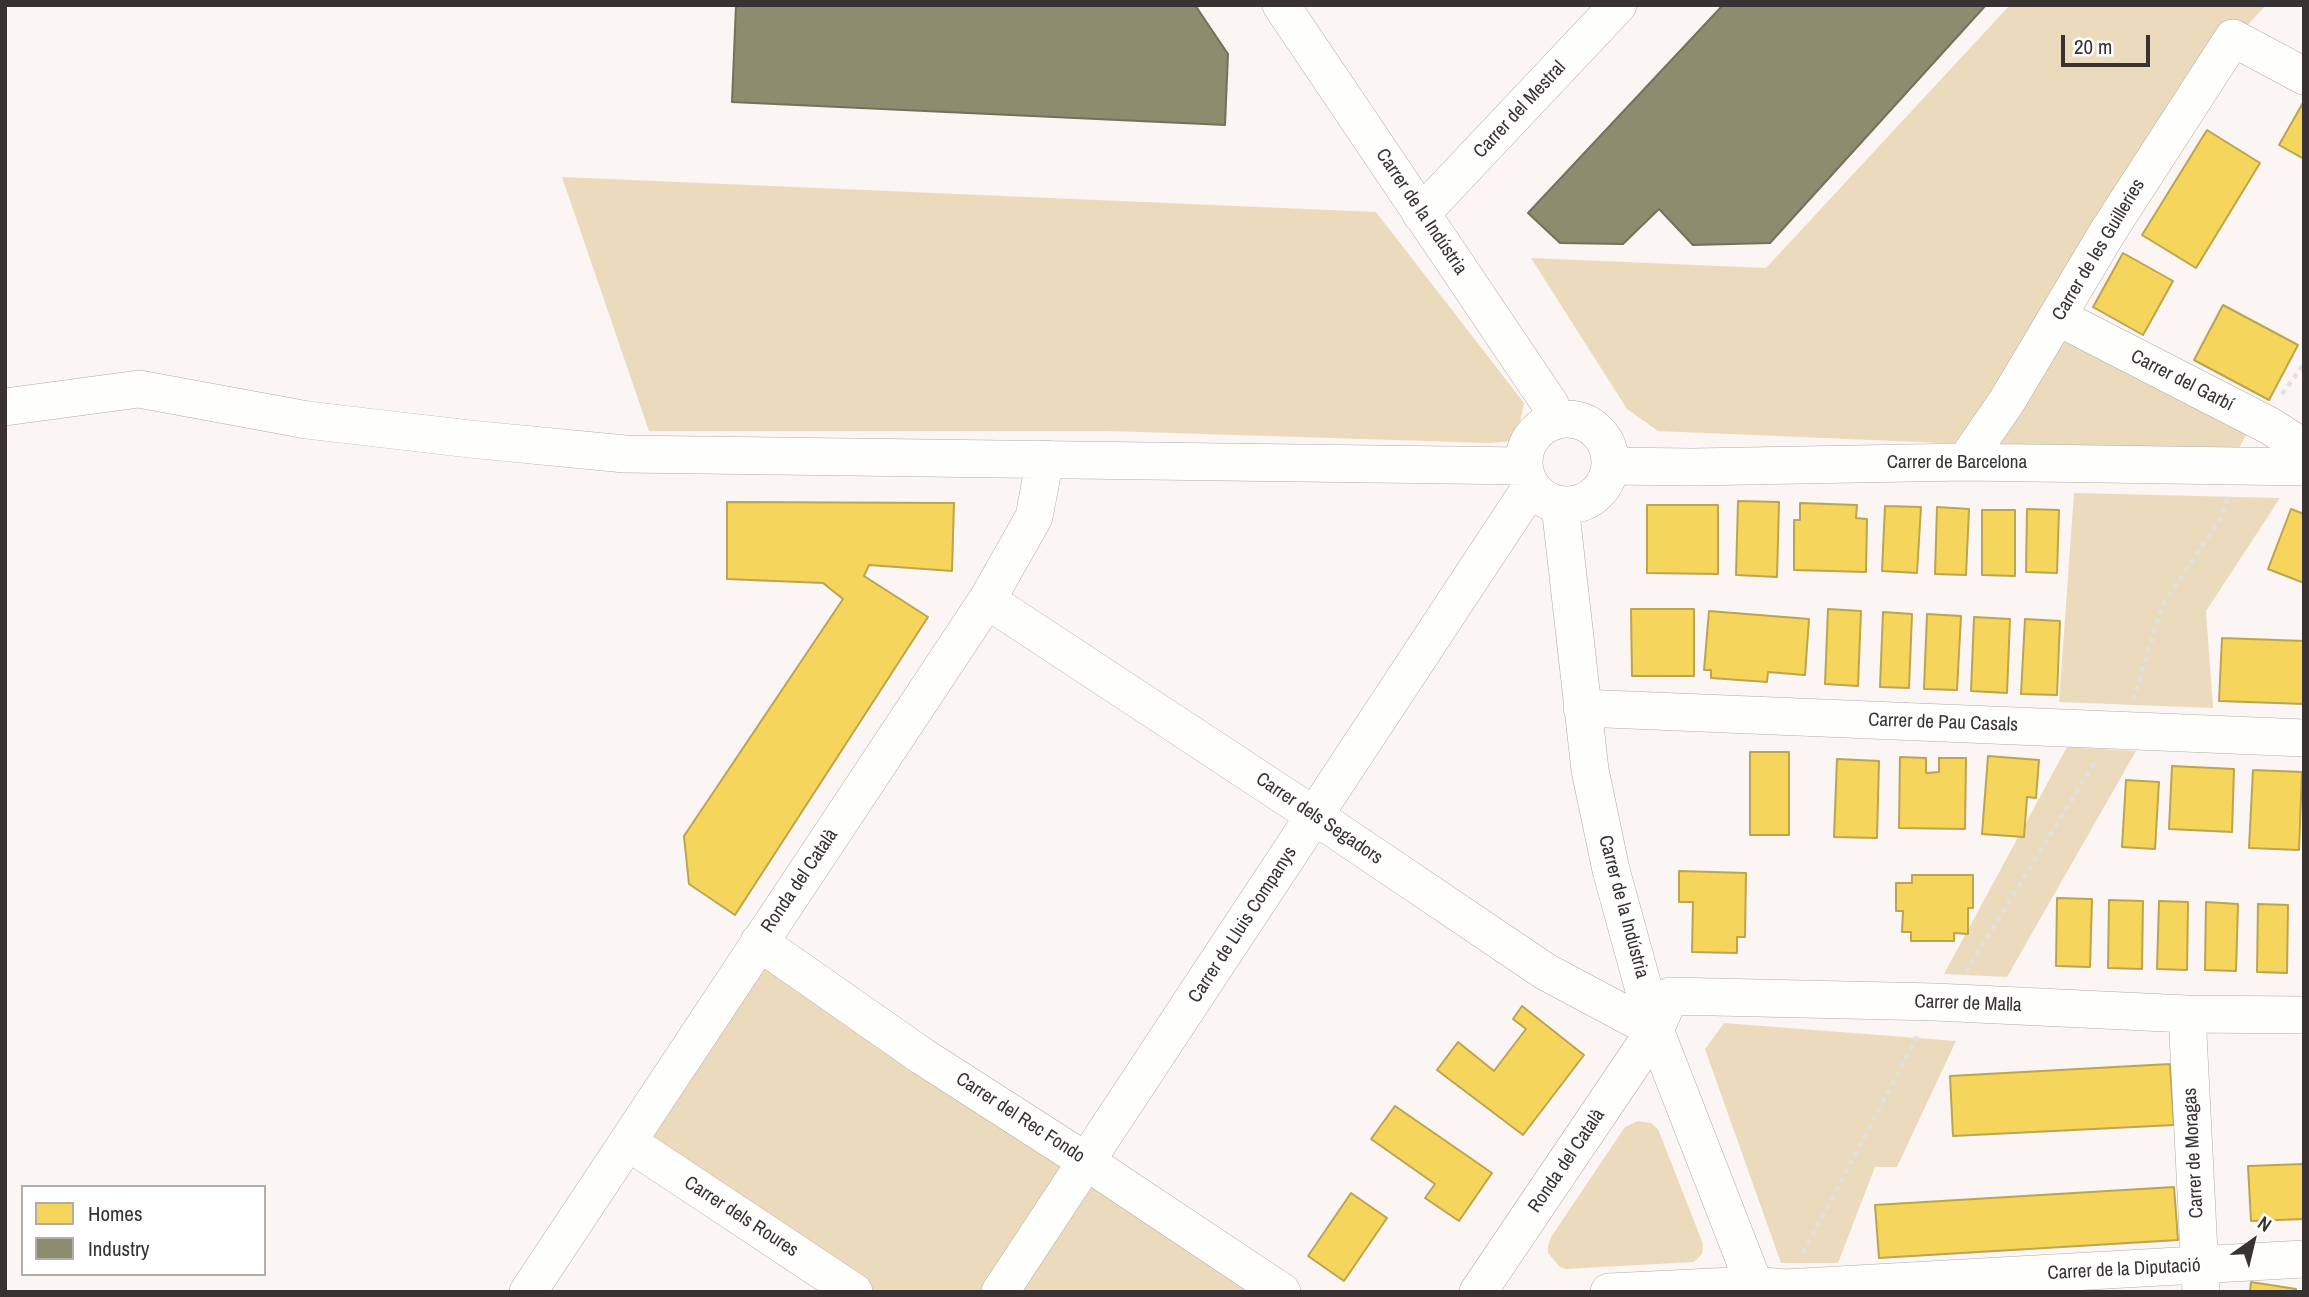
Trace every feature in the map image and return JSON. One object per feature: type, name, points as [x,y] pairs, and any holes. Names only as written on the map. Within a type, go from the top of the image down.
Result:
[{"type":"street","name":"Carrer de la Indústria","points":[[1281,5],[1550,404],[1552,422]]},
{"type":"street","name":"Carrer del Mestral","points":[[1421,214],[1618,5]]},
{"type":"street","name":"Carrer de les Guilleries","points":[[1965,462],[2007,401],[2058,317],[2064,302],[2233,38],[2304,76]]},
{"type":"street","name":"Carrer del Garbí","points":[[2058,317],[2270,426],[2304,448]]},
{"type":"street","points":[[5,407],[139,389],[307,420],[625,454],[1045,459],[1538,486],[1576,505],[1597,494],[1606,481],[1611,466],[1608,447],[1597,431],[1571,419],[1552,422],[1534,434],[1527,444],[1538,486]]},
{"type":"street","name":"Ronda del Català","points":[[528,1292],[987,600],[1034,517],[1045,459]]},
{"type":"street","name":"Carrer de Barcelona","points":[[1611,466],[1965,462],[2304,467]]},
{"type":"street","name":"Carrer de la Indústria","points":[[1538,486],[1611,870],[1655,1030],[1748,1288]]},
{"type":"street","name":"Carrer de Lluis Companys","points":[[1000,1292],[1315,816],[1538,486]]},
{"type":"street","name":"Carrer dels Segadors","points":[[987,600],[1546,972],[1655,1030]]},
{"type":"street","name":"Carrer de Pau Casals","points":[[1582,708],[2304,738]]},
{"type":"street","name":"Carrer del Rec Fondo","points":[[759,942],[922,1056],[1282,1292]]},
{"type":"street","name":"Carrer de Malla","points":[[1655,1030],[1670,996],[1935,1002],[2187,1014],[2304,1015]]},
{"type":"street","name":"Carrer de Moragas","points":[[2187,1014],[2201,1279]]},
{"type":"street","name":"Ronda del Català","points":[[1478,1292],[1655,1030]]},
{"type":"street","name":"Carrer dels Roures","points":[[628,1142],[854,1292]]},
{"type":"street","name":"Carrer de la Diputació","points":[[1609,1292],[2201,1279],[2304,1259]]},
{"type":"path","points":[[1748,1288],[1947,983],[1963,977],[2104,747],[2124,731],[2162,606],[2222,516],[2239,465]]},
{"type":"shaded area","points":[[2010,5],[2266,5],[2246,27],[1967,444],[1658,431],[1627,409],[1531,258],[1766,268]]},
{"type":"shaded area","points":[[562,177],[1376,212],[1524,403],[1516,441],[1489,443],[1109,431],[649,431]]},
{"type":"shaded area","points":[[2066,333],[2250,428],[2239,448],[1999,447]]},
{"type":"shaded area","points":[[2074,493],[2280,498],[2206,611],[2213,708],[2059,702]]},
{"type":"shaded area","points":[[2067,747],[2136,751],[2007,977],[1944,974]]},
{"type":"shaded area","points":[[759,942],[1282,1292],[854,1292],[628,1142]]},
{"type":"shaded area","points":[[1724,1023],[1956,1041],[1897,1167],[1875,1167],[1838,1263],[1781,1263],[1705,1049]]},
{"type":"shaded area","points":[[1638,1121],[1651,1123],[1658,1129],[1703,1244],[1702,1254],[1694,1262],[1566,1269],[1560,1267],[1548,1253],[1551,1237],[1625,1127]]},
{"type":"building: Homes","points":[[2304,101],[2304,159],[2279,145]]},
{"type":"building: Homes","points":[[2207,130],[2260,163],[2196,268],[2142,235]]},
{"type":"building: Homes","points":[[2123,253],[2173,281],[2143,335],[2093,307]]},
{"type":"building: Homes","points":[[2223,305],[2298,345],[2269,400],[2194,360]]},
{"type":"building: Homes","points":[[1738,501],[1779,502],[1777,577],[1736,575]]},
{"type":"building: Homes","points":[[727,502],[954,503],[952,571],[869,565],[864,576],[928,617],[735,915],[689,884],[684,836],[843,599],[823,583],[727,579]]},
{"type":"building: Homes","points":[[1800,503],[1857,505],[1856,518],[1867,519],[1866,572],[1794,570],[1794,520],[1800,520]]},
{"type":"building: Homes","points":[[1647,505],[1718,505],[1718,574],[1647,573]]},
{"type":"building: Homes","points":[[1885,506],[1921,507],[1917,573],[1882,571]]},
{"type":"building: Homes","points":[[1937,507],[1969,509],[1966,575],[1935,574]]},
{"type":"building: Homes","points":[[2027,509],[2059,510],[2057,573],[2026,572]]},
{"type":"building: Homes","points":[[2291,509],[2304,514],[2304,583],[2268,569]]},
{"type":"building: Homes","points":[[1982,510],[2015,510],[2015,576],[1982,575]]},
{"type":"building: Homes","points":[[1631,609],[1694,609],[1694,676],[1632,676]]},
{"type":"building: Homes","points":[[1828,609],[1861,611],[1858,686],[1825,684]]},
{"type":"building: Homes","points":[[1709,611],[1809,619],[1805,675],[1768,672],[1767,682],[1711,678],[1711,670],[1704,670]]},
{"type":"building: Homes","points":[[1883,612],[1912,614],[1909,688],[1880,687]]},
{"type":"building: Homes","points":[[1927,614],[1961,616],[1957,690],[1924,689]]},
{"type":"building: Homes","points":[[1974,617],[2010,619],[2007,693],[1971,691]]},
{"type":"building: Homes","points":[[2025,619],[2060,621],[2057,695],[2021,694]]},
{"type":"building: Homes","points":[[2222,638],[2304,641],[2304,704],[2219,701]]},
{"type":"building: Homes","points":[[1750,752],[1789,752],[1789,835],[1750,835]]},
{"type":"building: Homes","points":[[1988,756],[2039,760],[2036,798],[2027,797],[2024,837],[1982,834]]},
{"type":"building: Homes","points":[[1900,757],[1926,758],[1926,773],[1939,772],[1939,758],[1966,758],[1965,829],[1899,828]]},
{"type":"building: Homes","points":[[1837,759],[1879,761],[1877,838],[1834,837]]},
{"type":"building: Homes","points":[[2172,766],[2234,769],[2232,832],[2169,829]]},
{"type":"building: Homes","points":[[2253,770],[2302,772],[2299,850],[2249,848]]},
{"type":"building: Homes","points":[[2126,780],[2159,782],[2155,849],[2122,847]]},
{"type":"building: Homes","points":[[1679,871],[1746,873],[1745,937],[1737,937],[1737,953],[1692,952],[1693,902],[1679,902]]},
{"type":"building: Homes","points":[[1912,875],[1973,875],[1973,908],[1968,908],[1968,934],[1954,933],[1954,941],[1911,941],[1911,932],[1902,932],[1903,911],[1896,911],[1896,883],[1912,883]]},
{"type":"building: Homes","points":[[2057,898],[2092,899],[2090,967],[2056,966]]},
{"type":"building: Homes","points":[[2109,900],[2143,901],[2142,969],[2108,968]]},
{"type":"building: Homes","points":[[2159,901],[2188,902],[2187,970],[2157,969]]},
{"type":"building: Homes","points":[[2206,902],[2238,904],[2236,971],[2205,970]]},
{"type":"building: Homes","points":[[2258,904],[2288,905],[2287,973],[2257,972]]},
{"type":"building: Homes","points":[[1522,1006],[1584,1055],[1523,1135],[1437,1070],[1458,1042],[1494,1071],[1526,1029],[1513,1019]]},
{"type":"building: Homes","points":[[2170,1064],[2174,1125],[1953,1136],[1950,1076]]},
{"type":"building: Homes","points":[[1395,1106],[1492,1173],[1459,1221],[1425,1198],[1435,1184],[1371,1139]]},
{"type":"building: Homes","points":[[2304,1164],[2304,1219],[2251,1221],[2248,1166]]},
{"type":"building: Homes","points":[[2174,1187],[2178,1240],[1879,1258],[1875,1205]]},
{"type":"building: Homes","points":[[1351,1193],[1387,1218],[1344,1281],[1308,1256]]},
{"type":"building: Homes","points":[[2251,1282],[2296,1289],[2295,1292],[2250,1292]]},
{"type":"building: Industry","points":[[736,5],[1195,5],[1228,54],[1225,125],[732,102]]},
{"type":"building: Industry","points":[[1723,5],[1986,5],[1770,243],[1693,245],[1659,209],[1623,244],[1560,243],[1528,213]]}]
